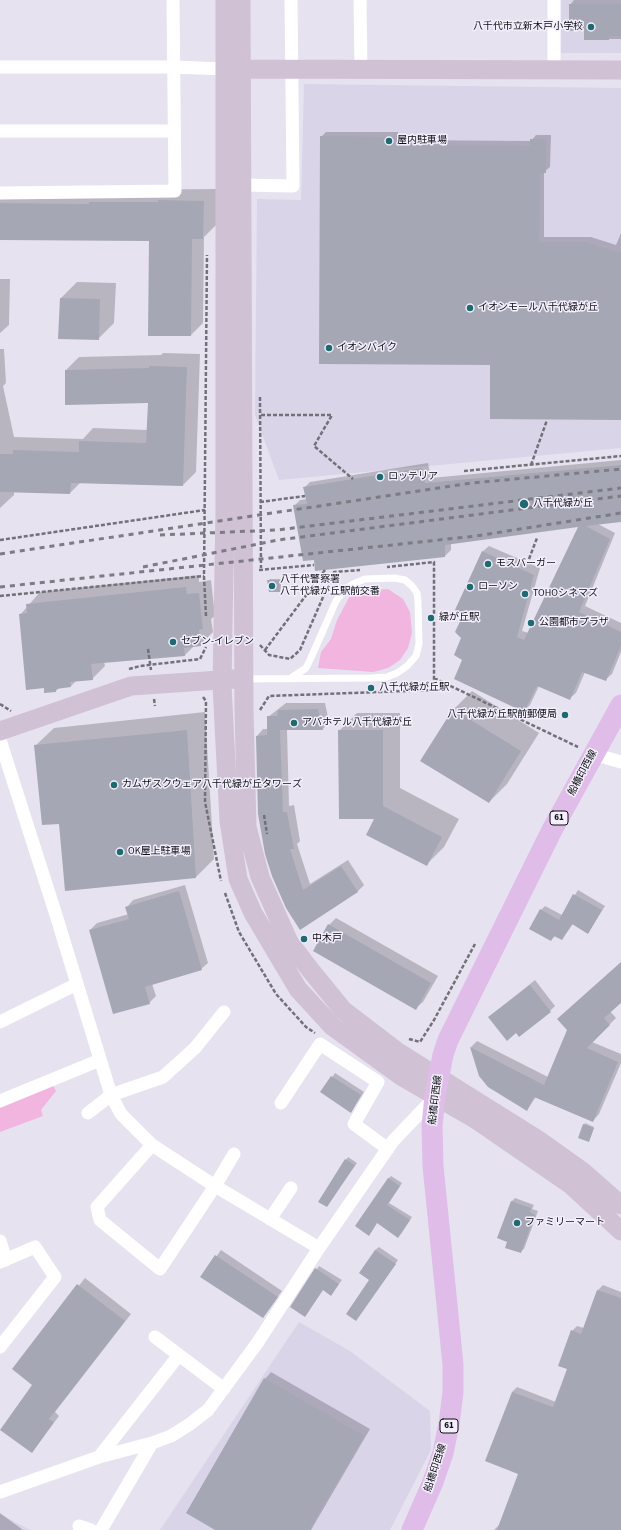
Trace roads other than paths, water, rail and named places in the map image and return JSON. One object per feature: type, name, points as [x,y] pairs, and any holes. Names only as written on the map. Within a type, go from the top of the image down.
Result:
[{"type":"main road","name":"船橋印西線","points":[[412,1530],[433,1482],[443,1452],[449,1424],[453,1392],[453,1365],[432,1166],[432,1126],[437,1087],[448,1040],[552,830],[621,705]]},
{"type":"street","points":[[0,193],[175,191],[173,131],[173,0]]},
{"type":"street","points":[[225,0],[233,69],[242,185],[245,507],[244,679],[247,827],[260,876],[289,942],[343,1010],[398,1052],[475,1119],[571,1185],[621,1231]]},
{"type":"street","points":[[241,0],[233,69],[222,679],[229,821],[238,879],[253,913],[298,989],[332,1026],[401,1076],[437,1087],[537,1139],[582,1171],[621,1205]]},
{"type":"street","points":[[242,185],[293,186],[291,0]]},
{"type":"street","points":[[360,0],[361,69]]},
{"type":"street","points":[[554,0],[554,70]]},
{"type":"street","points":[[0,68],[174,67],[233,69],[621,70]]},
{"type":"street","points":[[0,131],[173,131]]},
{"type":"street","points":[[0,731],[131,686],[222,679],[244,679]]},
{"type":"street","points":[[0,740],[111,1095],[121,1114],[152,1145],[215,1186],[319,1248]]},
{"type":"street","points":[[593,754],[621,762]]},
{"type":"street","points":[[0,1022],[77,984]]},
{"type":"street","points":[[88,1113],[111,1095],[163,1077],[195,1048],[224,1012]]},
{"type":"street","points":[[281,1103],[320,1044],[378,1082],[354,1124],[388,1149]]},
{"type":"street","points":[[0,1101],[100,1060]]},
{"type":"street","points":[[0,1492],[99,1457],[152,1444],[171,1436],[208,1410],[258,1342],[319,1248],[388,1149],[437,1087]]},
{"type":"street","points":[[152,1145],[97,1207],[100,1220],[160,1270],[234,1154]]},
{"type":"street","points":[[270,1219],[291,1188]]},
{"type":"street","points":[[0,1241],[3,1261],[35,1247],[55,1277],[0,1347]]},
{"type":"street","points":[[155,1337],[224,1389]]},
{"type":"street","points":[[99,1457],[179,1355]]},
{"type":"street","points":[[101,1530],[152,1444]]},
{"type":"lane","points":[[244,679],[387,677],[397,673],[407,666],[416,656],[419,644],[417,593],[412,586],[405,580],[400,579],[372,579],[354,583],[345,590],[336,601],[306,668],[291,678]]},
{"type":"railway","points":[[0,554],[472,483],[621,469]]},
{"type":"railway","points":[[160,535],[277,530],[621,488]]},
{"type":"railway","points":[[143,567],[278,540],[621,496]]},
{"type":"railway","points":[[0,587],[476,536],[621,513]]},
{"type":"place","name":"八千代市立新木戸小学校","points":[[591,27]]},
{"type":"place","name":"屋内駐車場","points":[[389,141]]},
{"type":"place","name":"イオンモール八千代緑が丘","points":[[470,308]]},
{"type":"place","name":"イオンバイク","points":[[329,348]]},
{"type":"place","name":"ロッテリア","points":[[380,477]]},
{"type":"place","name":"八千代緑が丘","points":[[524,504]]},
{"type":"place","name":"モスバーガー","points":[[488,564]]},
{"type":"place","name":"八千代警察署 八千代緑が丘駅前交番","points":[[272,586]]},
{"type":"place","name":"ローソン","points":[[470,587]]},
{"type":"place","name":"TOHOシネマズ","points":[[525,594]]},
{"type":"place","name":"緑が丘駅","points":[[431,618]]},
{"type":"place","name":"公園都市プラザ","points":[[531,623]]},
{"type":"place","name":"セブン-イレブン","points":[[173,642]]},
{"type":"place","name":"八千代緑が丘駅","points":[[371,688]]},
{"type":"place","name":"八千代緑が丘駅前郵便局","points":[[565,715]]},
{"type":"place","name":"アパホテル八千代緑が丘","points":[[294,723]]},
{"type":"place","name":"カムザスクウェア八千代緑が丘タワーズ","points":[[114,785]]},
{"type":"place","name":"OK屋上駐車場","points":[[120,852]]},
{"type":"place","name":"中木戸","points":[[304,939]]},
{"type":"place","name":"ファミリーマート","points":[[517,1223]]}]
